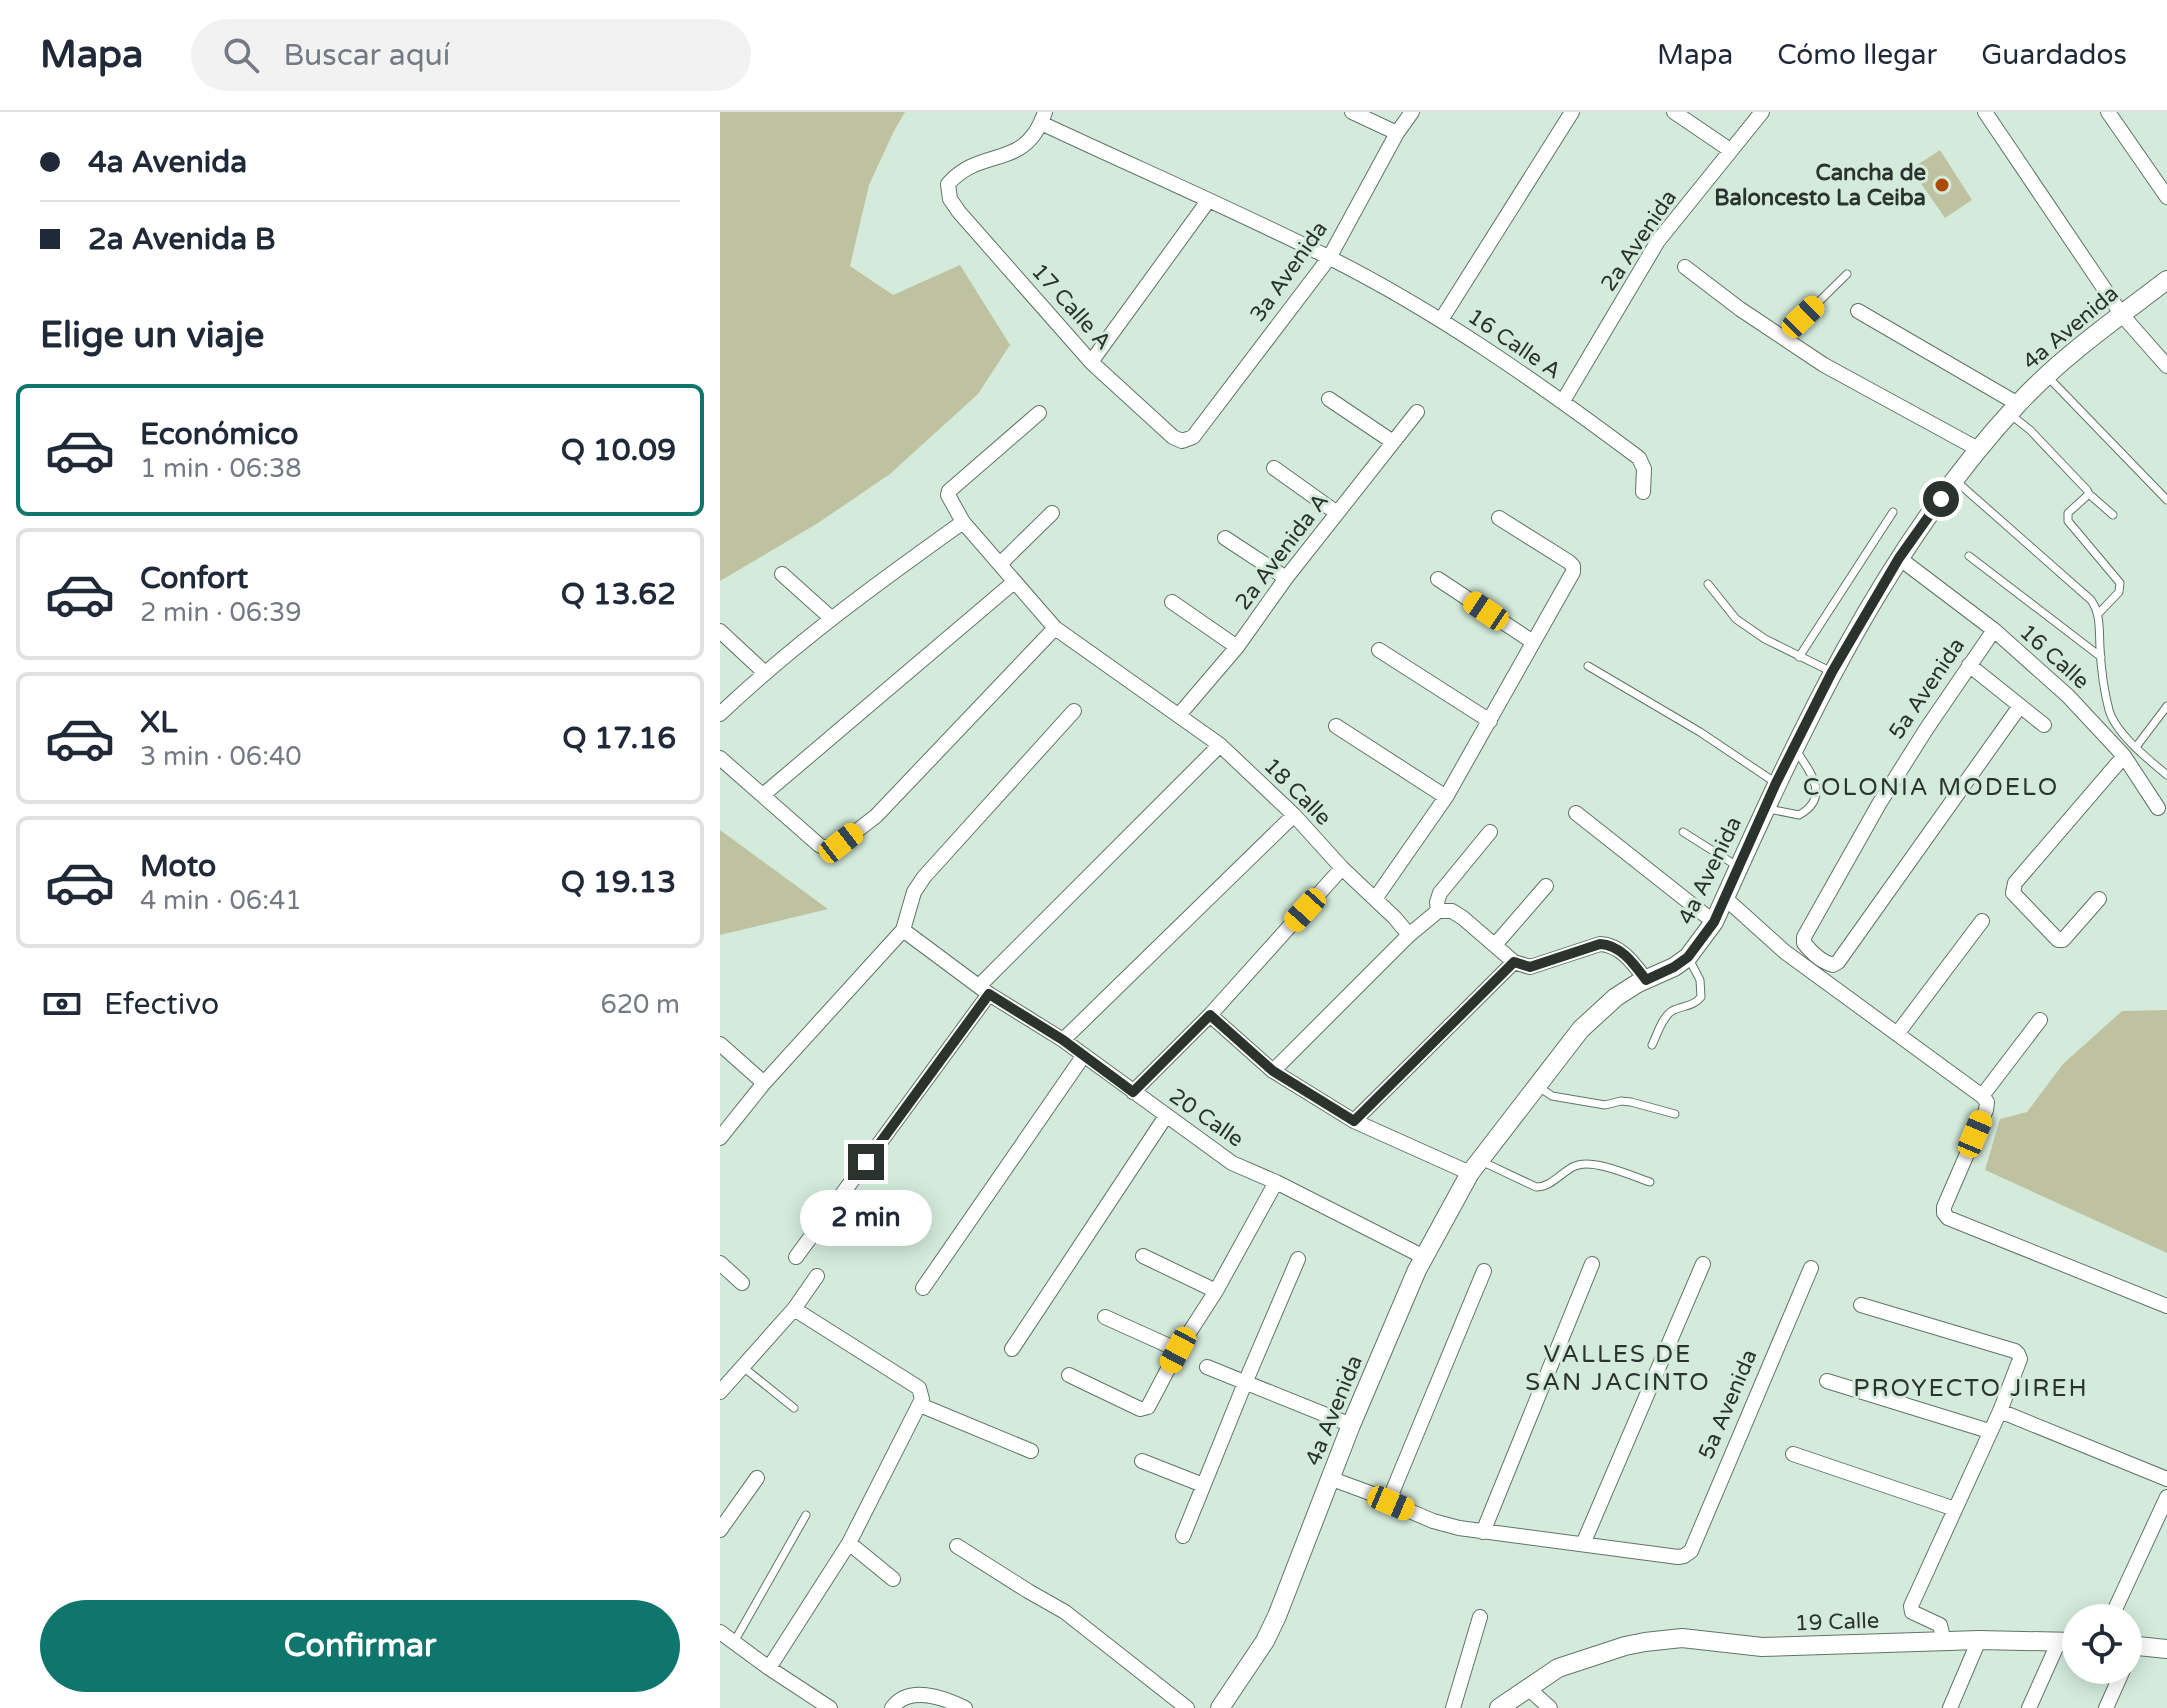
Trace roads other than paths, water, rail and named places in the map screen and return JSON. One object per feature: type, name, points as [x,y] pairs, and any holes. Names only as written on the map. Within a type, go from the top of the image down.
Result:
[{"type":"street","points":[[1352,112],[1397,133]]},
{"type":"street","name":"3a Avenida","points":[[1182,441],[1193,437],[1329,258],[1397,133],[1412,112]]},
{"type":"street","points":[[1441,320],[1572,112]]},
{"type":"street","points":[[1674,112],[1730,150]]},
{"type":"street","name":"2a Avenida","points":[[1563,401],[1658,241],[1762,112]]},
{"type":"street","points":[[1985,112],[2122,315],[2167,366]]},
{"type":"street","points":[[2108,112],[2167,197]]},
{"type":"street","name":"16 Calle A","points":[[1043,118],[1329,258],[1441,320],[1563,401],[1639,458],[1644,469],[1643,492]]},
{"type":"street","name":"17 Calle A","points":[[1043,118],[1031,139],[1015,152],[958,172],[948,184],[950,199],[1091,362],[1173,437],[1182,441]]},
{"type":"street","points":[[1091,362],[1208,201]]},
{"type":"street","points":[[1685,267],[1781,338],[1824,365],[1978,449]]},
{"type":"street","name":"4a Avenida","points":[[1220,1708],[1271,1629],[1351,1425],[1424,1257],[1476,1167],[1581,1029],[1616,997],[1688,957],[1714,922],[1776,783],[1832,672],[1899,558],[1978,449],[2046,376],[2122,315],[2164,286]]},
{"type":"street","points":[[1858,311],[2014,409]]},
{"type":"street","points":[[1329,399],[1393,442]]},
{"type":"street","name":"2a Avenida A","points":[[1179,715],[1237,647],[1286,578],[1417,412]]},
{"type":"street","name":"18 Calle","points":[[1039,413],[948,493],[963,522],[1055,628],[1220,745],[1294,815],[1409,935]]},
{"type":"street","points":[[1274,468],[1337,513]]},
{"type":"street","points":[[1000,564],[1052,513]]},
{"type":"street","points":[[1375,899],[1446,797],[1573,572],[1569,562],[1499,518]]},
{"type":"street","points":[[720,714],[764,672],[831,618],[963,522]]},
{"type":"street","points":[[1225,538],[1286,578]]},
{"type":"street","name":"16 Calle","points":[[1899,558],[1994,630],[2130,751],[2158,808]]},
{"type":"street","points":[[782,574],[831,618]]},
{"type":"street","points":[[1438,579],[1533,642]]},
{"type":"street","points":[[763,795],[1014,582]]},
{"type":"street","points":[[1172,602],[1237,647]]},
{"type":"street","points":[[720,758],[819,845],[825,848],[841,843],[876,816],[1055,628]]},
{"type":"street","name":"5a Avenida","points":[[1994,630],[1879,804],[1804,937],[1808,948],[1828,964],[1838,962],[2020,706]]},
{"type":"street","points":[[720,631],[764,672]]},
{"type":"street","points":[[1379,650],[1490,721]]},
{"type":"street","points":[[1969,665],[2044,725]]},
{"type":"street","points":[[720,1138],[764,1083],[903,930],[914,892],[924,877],[1074,711]]},
{"type":"street","points":[[1336,726],[1446,797]]},
{"type":"street","points":[[796,1257],[984,990],[1220,745]]},
{"type":"street","points":[[2099,899],[2063,940],[2058,940],[2013,893],[2013,888],[2130,751]]},
{"type":"street","points":[[1576,813],[1714,922]]},
{"type":"street","points":[[1063,1040],[1294,815]]},
{"type":"street","points":[[1438,911],[1440,893],[1490,832]]},
{"type":"street","points":[[1133,1092],[1210,1015],[1342,868]]},
{"type":"street","points":[[1495,945],[1546,886]]},
{"type":"street","points":[[1725,898],[1785,952],[1984,1099],[1986,1110],[1944,1207],[1948,1218],[2167,1306]]},
{"type":"street","points":[[1273,1071],[1409,935],[1438,911],[1452,911],[1463,918],[1514,962],[1530,967],[1600,944],[1610,945],[1635,965],[1646,980]]},
{"type":"street","points":[[1897,1034],[1982,921]]},
{"type":"street","name":"20 Calle","points":[[903,930],[984,990],[1063,1040],[1232,1163],[1424,1257]]},
{"type":"street","points":[[1354,1121],[1514,962]]},
{"type":"street","points":[[1210,1015],[1273,1071],[1354,1121],[1476,1167]]},
{"type":"street","points":[[1984,1099],[2040,1020]]},
{"type":"street","points":[[720,1044],[764,1083]]},
{"type":"street","points":[[923,1288],[1084,1055]]},
{"type":"street","points":[[1012,1349],[1166,1116]]},
{"type":"street","points":[[1069,1375],[1145,1409],[1216,1291],[1276,1182]]},
{"type":"street","points":[[1143,1256],[1216,1291]]},
{"type":"street","points":[[1183,1536],[1298,1259]]},
{"type":"street","points":[[720,1263],[742,1283]]},
{"type":"street","points":[[1483,1532],[1592,1264]]},
{"type":"street","points":[[1332,1479],[1389,1500],[1433,1521],[1483,1532],[1583,1544],[1703,1264]]},
{"type":"street","name":"5a Avenida","points":[[1583,1544],[1678,1557],[1691,1551],[1811,1268]]},
{"type":"street","points":[[1389,1500],[1484,1271]]},
{"type":"street","points":[[720,1392],[794,1309],[817,1276]]},
{"type":"street","points":[[1861,1305],[2015,1351],[2020,1359],[2000,1411],[1911,1606],[1912,1612],[1940,1625],[1944,1642]]},
{"type":"street","points":[[769,1668],[849,1543],[920,1399],[919,1388],[794,1309]]},
{"type":"street","points":[[1105,1317],[1178,1350]]},
{"type":"street","points":[[1207,1367],[1351,1425]]},
{"type":"street","points":[[1827,1381],[1989,1431]]},
{"type":"street","points":[[920,1399],[1031,1451]]},
{"type":"street","points":[[2000,1411],[2167,1479]]},
{"type":"street","points":[[1793,1454],[1955,1509]]},
{"type":"street","points":[[1142,1461],[1203,1485]]},
{"type":"street","points":[[720,1530],[757,1478]]},
{"type":"street","points":[[2117,1604],[2167,1497]]},
{"type":"street","points":[[849,1543],[893,1579]]},
{"type":"street","points":[[957,1546],[1065,1612],[1187,1708]]},
{"type":"street","points":[[1453,1708],[1480,1617]]},
{"type":"street","points":[[720,1632],[830,1708]]},
{"type":"street","name":"19 Calle","points":[[1529,1689],[1558,1668],[1601,1653],[1645,1642],[1682,1638],[1762,1647],[1979,1640],[2062,1642]]},
{"type":"street","points":[[1950,1708],[1979,1640]]},
{"type":"street","points":[[2142,1649],[2167,1649]]},
{"type":"street","points":[[2029,1708],[2062,1651]]},
{"type":"street","points":[[2106,1708],[2117,1684]]},
{"type":"street","points":[[1499,1708],[1529,1689],[1550,1708]]},
{"type":"street","points":[[892,1708],[905,1696],[923,1694],[965,1708]]},
{"type":"lane","points":[[1781,338],[1847,274]]},
{"type":"lane","points":[[2046,376],[2167,500]]},
{"type":"lane","points":[[2014,409],[2089,494],[2113,515]]},
{"type":"lane","points":[[1955,479],[2091,600],[2098,614],[2109,712],[2130,751],[2146,758],[2167,775]]},
{"type":"lane","points":[[2089,494],[2068,513],[2068,521],[2120,583],[2119,592],[2098,614]]},
{"type":"lane","points":[[1799,657],[1893,512]]},
{"type":"lane","points":[[1969,556],[2101,657]]},
{"type":"lane","points":[[1708,584],[1736,619],[1765,639],[1832,672]]},
{"type":"lane","points":[[1588,666],[1700,732],[1776,783]]},
{"type":"lane","points":[[2130,751],[2167,706]]},
{"type":"lane","points":[[1766,808],[1799,815],[1809,810],[1817,783],[1795,748]]},
{"type":"lane","points":[[1683,832],[1739,868]]},
{"type":"lane","points":[[1652,1045],[1672,1011],[1696,1003],[1701,997],[1700,980],[1688,957]]},
{"type":"lane","points":[[1537,1086],[1552,1096],[1605,1105],[1631,1102],[1675,1114]]},
{"type":"lane","points":[[1476,1167],[1536,1187],[1543,1187],[1574,1166],[1586,1163],[1650,1182]]},
{"type":"lane","points":[[743,1367],[794,1408]]},
{"type":"lane","points":[[734,1642],[806,1515]]},
{"type":"place","name":"Cancha de Baloncesto La Ceiba","points":[[1942,185]]},
{"type":"district","name":"COLONIA MODELO","points":[[1931,787]]},
{"type":"district","name":"VALLES DE SAN JACINTO","points":[[1618,1368]]},
{"type":"district","name":"PROYECTO JIREH","points":[[1971,1388]]}]
